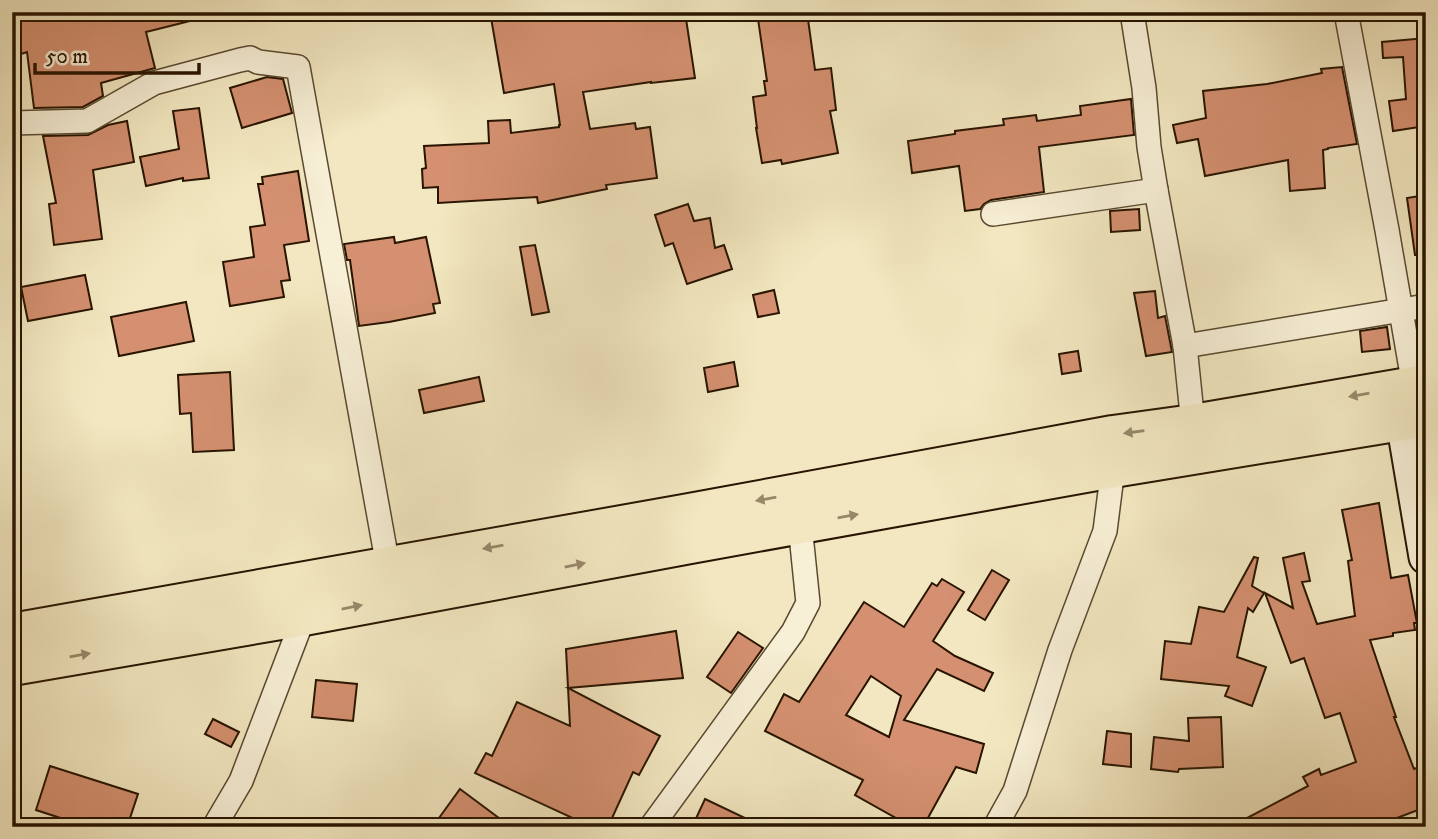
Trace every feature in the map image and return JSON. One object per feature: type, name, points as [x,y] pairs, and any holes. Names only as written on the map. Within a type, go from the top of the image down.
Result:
[{"type":"highway","points":[[12,633],[388,566],[687,529],[800,525],[1113,468],[1417,402]]},
{"type":"highway","points":[[12,666],[304,617],[1113,435],[1192,424],[1417,402]]},
{"type":"street","points":[[1132,12],[1144,88],[1149,147],[1185,346],[1192,424]]},
{"type":"street","points":[[1346,12],[1417,402],[1426,557]]},
{"type":"street","points":[[12,123],[87,121],[154,83],[250,58],[258,62],[298,66],[388,566]]},
{"type":"street","points":[[993,214],[1156,190]]},
{"type":"street","points":[[1185,346],[1426,306]]},
{"type":"street","points":[[995,827],[1015,791],[1060,650],[1105,531],[1113,468]]},
{"type":"street","points":[[651,827],[793,632],[808,603],[800,525]]},
{"type":"street","points":[[214,827],[241,780],[304,617]]},
{"type":"building","points":[[12,12],[197,12],[198,19],[146,32],[155,68],[101,83],[103,96],[83,107],[34,108],[27,52],[12,57]]},
{"type":"building","points":[[490,12],[685,12],[695,78],[583,92],[590,129],[635,123],[636,129],[650,127],[657,178],[606,185],[607,189],[538,203],[537,197],[438,203],[438,187],[423,188],[422,169],[426,168],[424,146],[489,143],[488,121],[510,120],[511,133],[560,125],[554,84],[504,93]]},
{"type":"building","points":[[757,12],[807,12],[815,70],[831,68],[836,110],[830,111],[838,153],[782,164],[781,160],[762,163],[753,97],[766,95],[764,81],[767,81]]},
{"type":"building","points":[[1426,38],[1426,126],[1393,131],[1389,101],[1406,99],[1403,57],[1383,58],[1382,42]]},
{"type":"building","points":[[1342,67],[1357,144],[1323,150],[1325,188],[1290,191],[1288,160],[1205,176],[1198,139],[1177,143],[1173,125],[1206,118],[1203,91],[1267,84],[1322,73],[1321,69]]},
{"type":"building","points":[[267,77],[283,79],[292,113],[242,128],[230,88]]},
{"type":"building","points":[[1131,99],[1134,135],[1039,147],[1044,192],[991,200],[980,209],[965,211],[959,166],[912,173],[908,141],[955,134],[955,131],[1004,125],[1003,119],[1036,115],[1037,121],[1081,115],[1080,106]]},
{"type":"building","points":[[199,108],[209,178],[183,181],[183,178],[146,186],[140,157],[179,149],[173,111]]},
{"type":"building","points":[[127,121],[134,162],[93,170],[102,239],[54,245],[49,204],[56,203],[43,136],[88,135],[108,125]]},
{"type":"building","points":[[298,171],[309,241],[284,245],[290,280],[281,281],[284,297],[230,306],[223,262],[254,257],[250,227],[265,225],[258,184],[263,184],[262,177]]},
{"type":"building","points":[[1426,195],[1426,255],[1415,255],[1407,198]]},
{"type":"building","points":[[688,204],[694,221],[710,218],[715,248],[724,245],[732,269],[687,284],[673,243],[665,246],[655,215]]},
{"type":"building","points":[[1139,209],[1140,230],[1111,232],[1110,211]]},
{"type":"building","points":[[394,237],[395,243],[426,237],[440,303],[433,304],[435,313],[359,326],[350,260],[347,260],[344,244]]},
{"type":"building","points":[[535,245],[549,312],[532,315],[520,247]]},
{"type":"building","points":[[85,275],[92,309],[28,321],[21,287]]},
{"type":"building","points":[[774,290],[779,313],[758,317],[753,295]]},
{"type":"building","points":[[1155,291],[1158,318],[1165,316],[1172,352],[1146,356],[1134,293]]},
{"type":"building","points":[[186,302],[194,341],[119,356],[111,317]]},
{"type":"building","points":[[1387,327],[1390,349],[1362,352],[1360,331]]},
{"type":"building","points":[[1078,351],[1081,371],[1062,374],[1059,354]]},
{"type":"building","points":[[734,362],[738,386],[708,392],[704,368]]},
{"type":"building","points":[[230,372],[234,450],[193,452],[191,413],[180,414],[178,375]]},
{"type":"building","points":[[479,377],[484,401],[424,413],[419,390]]},
{"type":"building","points":[[1379,503],[1391,578],[1408,575],[1417,623],[1414,623],[1415,630],[1370,640],[1394,717],[1414,769],[1422,766],[1426,778],[1426,807],[1373,827],[1230,827],[1308,786],[1303,777],[1319,769],[1321,775],[1356,762],[1340,713],[1325,718],[1304,658],[1291,663],[1265,593],[1293,608],[1283,558],[1304,553],[1310,581],[1302,582],[1317,624],[1355,616],[1348,561],[1352,560],[1342,510]]},
{"type":"building","points":[[1254,557],[1258,558],[1252,586],[1264,593],[1253,612],[1248,608],[1237,657],[1266,667],[1252,706],[1225,696],[1229,686],[1161,679],[1165,641],[1191,644],[1199,607],[1224,612]]},
{"type":"building","points":[[992,570],[1009,580],[985,620],[968,610]]},
{"type":"building","points":[[942,579],[964,592],[933,641],[955,656],[993,673],[984,691],[937,669],[904,720],[984,744],[976,773],[956,767],[923,827],[912,827],[855,795],[863,780],[765,731],[784,694],[799,702],[864,602],[904,627],[932,583],[937,586]],"holes":[[[871,676],[901,696],[889,737],[846,715]]]},
{"type":"building","points":[[676,631],[683,678],[568,688],[566,649]]},
{"type":"building","points":[[738,632],[763,648],[731,693],[707,677]]},
{"type":"building","points":[[316,680],[357,684],[353,721],[312,717]]},
{"type":"building","points":[[568,688],[660,736],[639,775],[633,772],[608,827],[592,827],[475,773],[486,753],[492,756],[517,702],[570,726]]},
{"type":"building","points":[[1221,717],[1223,767],[1179,769],[1178,772],[1151,769],[1154,737],[1189,741],[1188,718]]},
{"type":"building","points":[[213,719],[239,732],[231,747],[205,734]]},
{"type":"building","points":[[1107,731],[1131,734],[1131,767],[1103,764]]},
{"type":"building","points":[[50,766],[138,794],[127,827],[88,827],[36,810]]},
{"type":"building","points":[[460,789],[511,827],[450,827],[439,818]]},
{"type":"building","points":[[705,799],[764,827],[692,827]]}]
